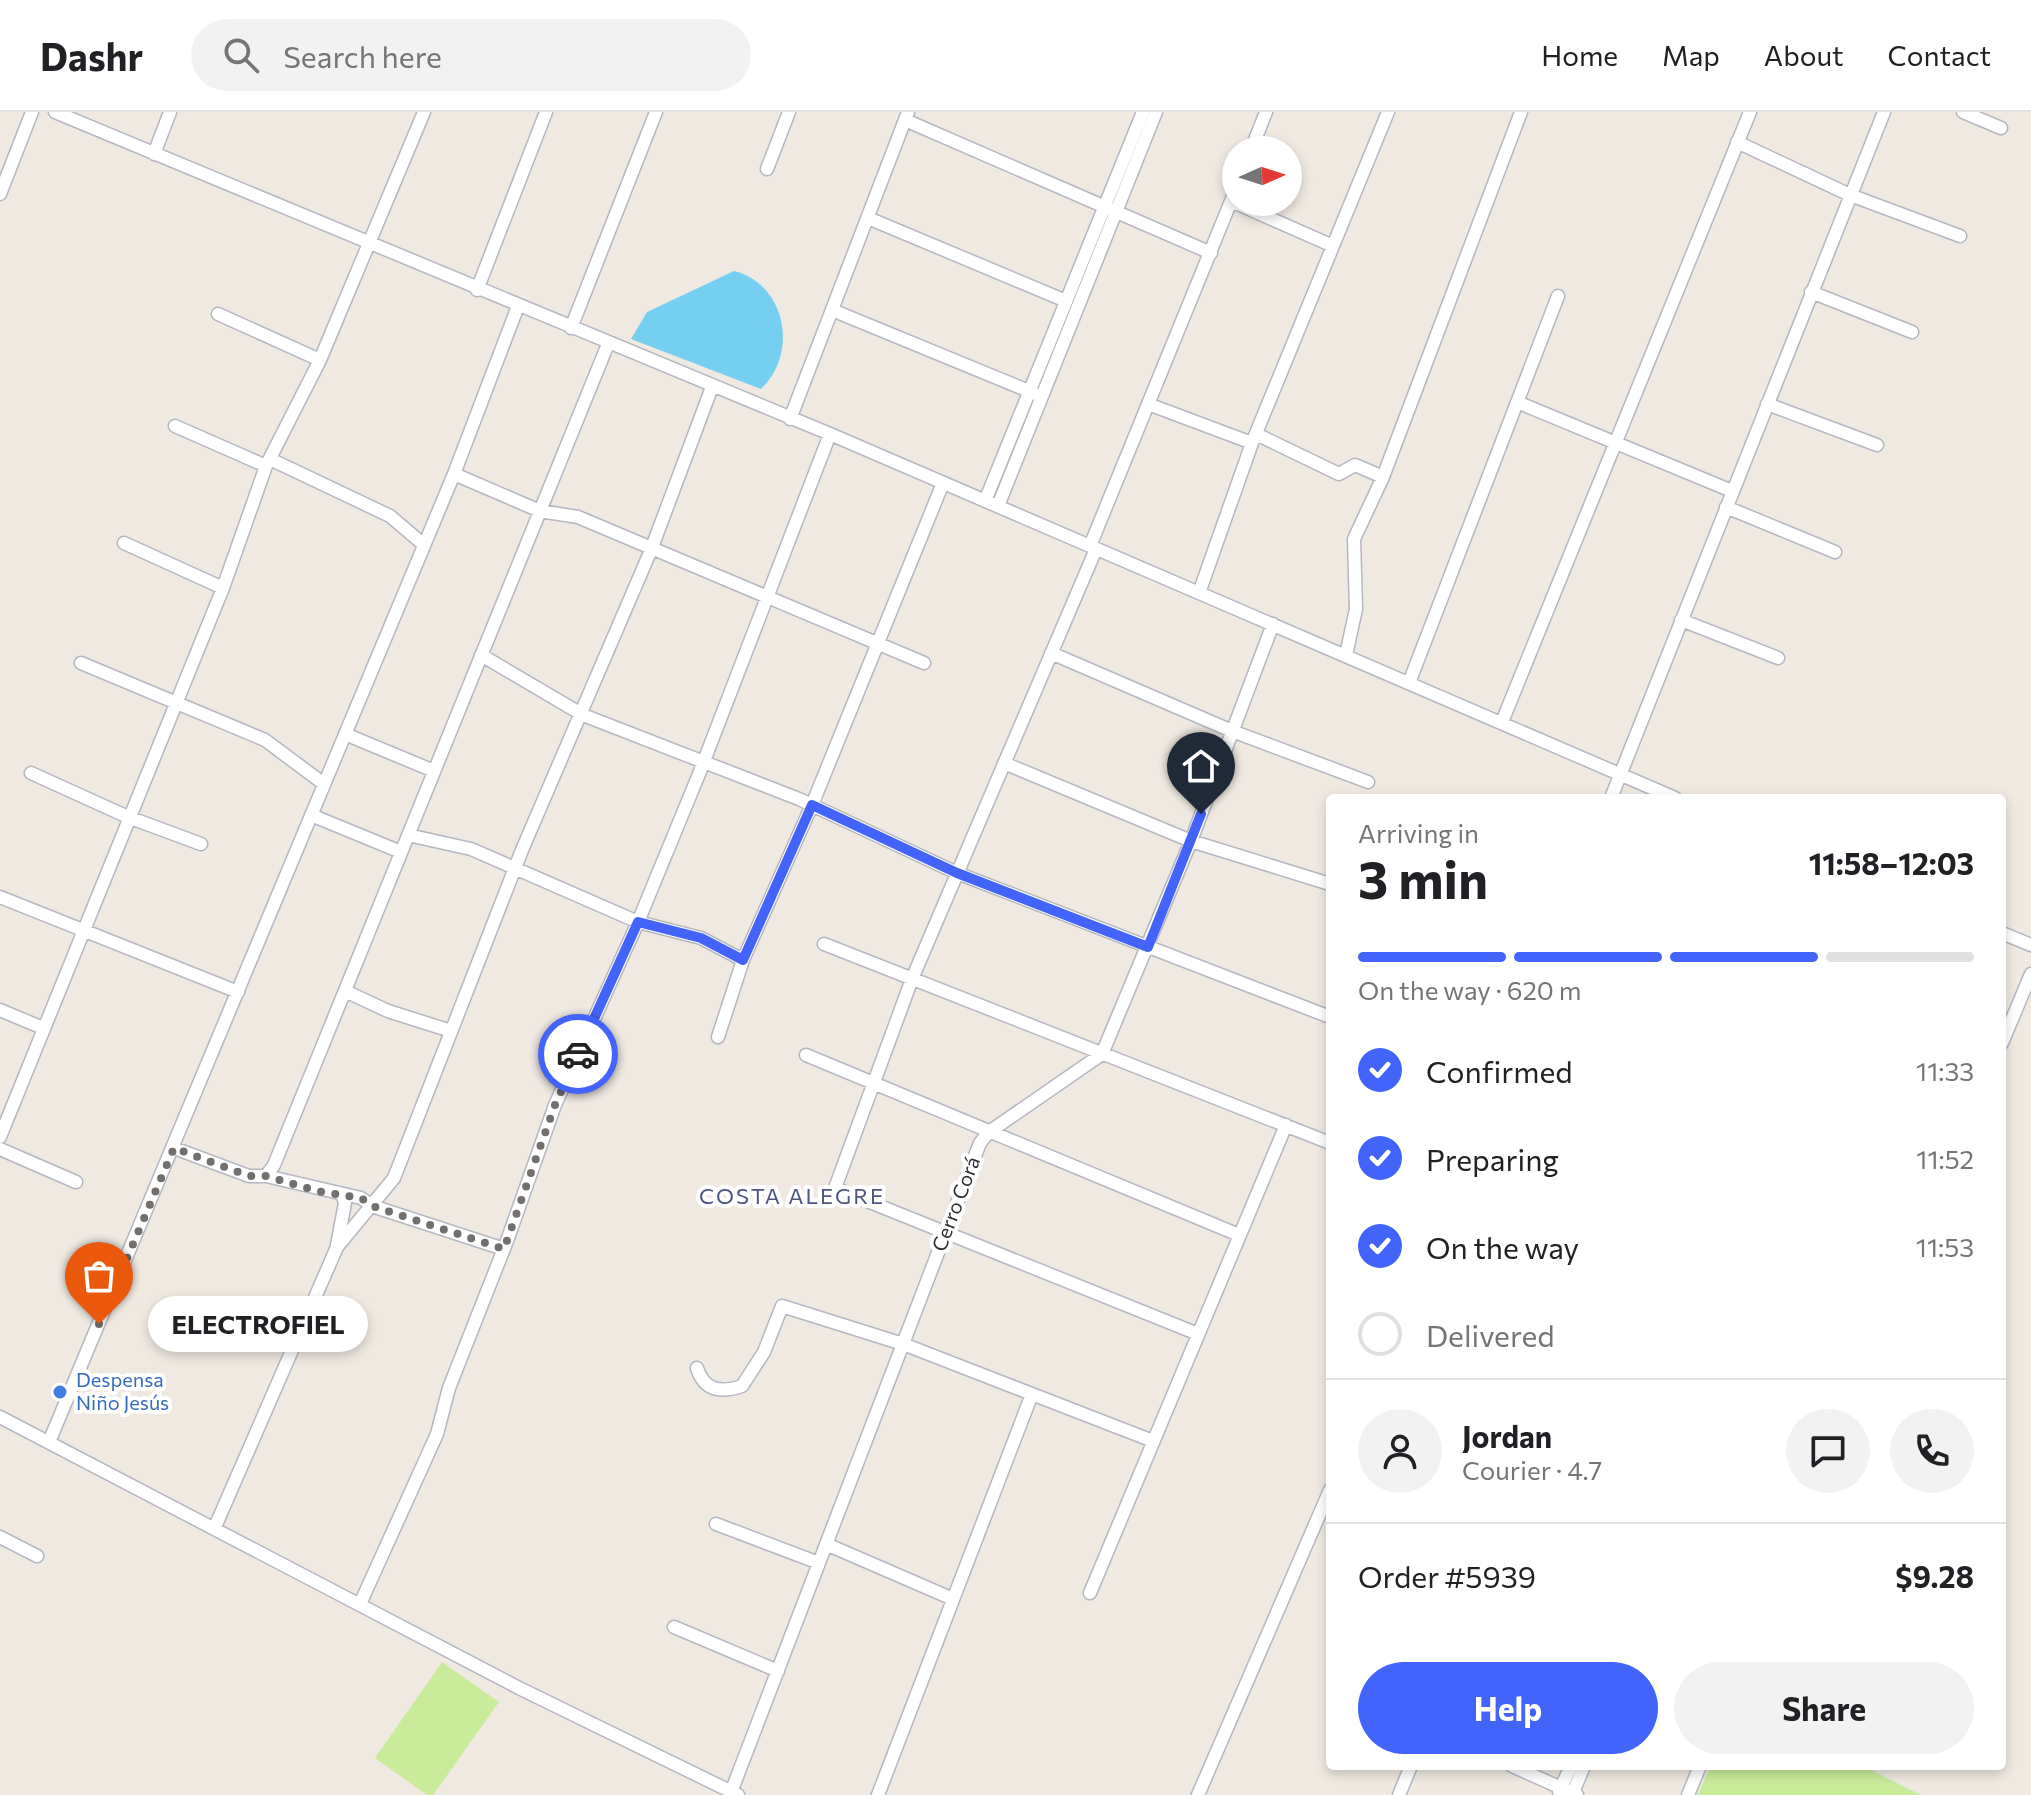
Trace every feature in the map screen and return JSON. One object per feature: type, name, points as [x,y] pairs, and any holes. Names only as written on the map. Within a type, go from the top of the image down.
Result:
[{"type":"street","points":[[0,194],[32,112]]},
{"type":"street","points":[[55,112],[477,290],[830,434],[1665,794]]},
{"type":"street","points":[[154,154],[170,112]]},
{"type":"street","points":[[0,1137],[223,588],[268,463],[320,360],[424,112]]},
{"type":"street","points":[[477,290],[546,112]]},
{"type":"street","points":[[571,328],[655,112]]},
{"type":"street","points":[[767,169],[789,112]]},
{"type":"street","points":[[998,506],[1066,301],[1156,112]]},
{"type":"street","points":[[1257,136],[1266,112]]},
{"type":"street","points":[[1199,593],[1254,438],[1388,112]]},
{"type":"street","points":[[1346,655],[1356,609],[1354,539],[1383,477],[1521,112]]},
{"type":"street","points":[[1502,722],[1750,112]]},
{"type":"street","points":[[1612,794],[1884,112]]},
{"type":"street","points":[[1963,112],[2001,128]]},
{"type":"street","points":[[985,501],[1035,394],[1110,209],[1141,113]]},
{"type":"street","points":[[790,419],[907,116],[1211,253]]},
{"type":"street","points":[[1737,142],[1850,195],[1960,236]]},
{"type":"street","points":[[1198,1334],[945,1235],[835,1188],[912,979],[1051,653],[1226,216]]},
{"type":"street","points":[[1275,216],[1333,246]]},
{"type":"street","points":[[868,218],[1066,301]]},
{"type":"street","points":[[1811,292],[1912,332]]},
{"type":"street","points":[[1409,683],[1558,296]]},
{"type":"street","points":[[49,1442],[454,474],[518,306]]},
{"type":"street","points":[[832,310],[1035,394]]},
{"type":"street","points":[[218,314],[320,360]]},
{"type":"street","points":[[266,1176],[274,1165],[608,344]]},
{"type":"street","points":[[337,1247],[394,1178],[515,869],[651,550],[712,387]]},
{"type":"street","points":[[1517,402],[1732,491]]},
{"type":"street","points":[[1148,404],[1254,438],[1339,474],[1355,465],[1383,477]]},
{"type":"street","points":[[1767,404],[1877,445]]},
{"type":"street","points":[[175,426],[390,516],[424,545]]},
{"type":"street","points":[[360,1604],[437,1434],[449,1388],[504,1249],[555,1105],[638,922],[704,762],[830,434]]},
{"type":"street","points":[[454,474],[540,511],[578,517],[924,663]]},
{"type":"street","points":[[718,1037],[743,960],[812,805],[943,483]]},
{"type":"street","points":[[1726,507],[1835,552]]},
{"type":"street","points":[[124,543],[223,588]]},
{"type":"street","points":[[1681,620],[1778,658]]},
{"type":"street","points":[[1102,1054],[1191,841],[1273,624]]},
{"type":"street","points":[[1051,653],[1232,731],[1368,782]]},
{"type":"street","points":[[481,655],[583,715],[812,805],[957,873],[1326,1015]]},
{"type":"street","points":[[81,663],[265,740],[324,784]]},
{"type":"street","points":[[345,734],[434,771]]},
{"type":"street","points":[[1004,763],[1191,841],[1326,883]]},
{"type":"street","points":[[31,773],[128,817],[201,844]]},
{"type":"street","points":[[311,815],[401,852]]},
{"type":"street","points":[[408,835],[458,845],[638,922],[701,938],[743,960]]},
{"type":"street","points":[[0,897],[238,992]]},
{"type":"street","points":[[2006,935],[2031,945]]},
{"type":"street","points":[[824,944],[1326,1141]]},
{"type":"street","points":[[2006,1033],[2031,974]]},
{"type":"street","points":[[345,991],[388,1011],[451,1031]]},
{"type":"street","points":[[0,1010],[43,1028]]},
{"type":"street","name":"Cerro Corá","points":[[733,1794],[980,1143],[989,1132],[1102,1054]]},
{"type":"street","points":[[806,1055],[1239,1235]]},
{"type":"street","points":[[1090,1593],[1286,1125]]},
{"type":"street","points":[[174,1148],[249,1176],[266,1176],[361,1198],[372,1206],[504,1249]]},
{"type":"street","points":[[0,1149],[76,1182]]},
{"type":"street","points":[[215,1527],[337,1247],[345,1203],[342,1194]]},
{"type":"street","points":[[697,1368],[701,1379],[712,1389],[724,1392],[742,1386],[764,1352],[782,1306],[903,1344],[1153,1441]]},
{"type":"street","points":[[878,1795],[1032,1394]]},
{"type":"street","points":[[0,1417],[519,1688],[733,1794]]},
{"type":"street","points":[[1198,1795],[1326,1499]]},
{"type":"street","points":[[716,1524],[819,1563]]},
{"type":"street","points":[[3,1543],[37,1556]]},
{"type":"street","points":[[826,1544],[953,1599]]},
{"type":"street","points":[[674,1627],[778,1671]]},
{"type":"street","points":[[1399,1795],[1409,1770]]},
{"type":"street","points":[[1520,1770],[1568,1793]]},
{"type":"street","points":[[1568,1793],[1571,1770]]},
{"type":"street","points":[[1568,1793],[1582,1770]]},
{"type":"street","points":[[1688,1795],[1698,1770]]},
{"type":"green space","points":[[442,1662],[499,1702],[433,1795],[427,1795],[375,1758]]},
{"type":"green space","points":[[1708,1770],[1871,1770],[1921,1795],[1698,1795]]},
{"type":"water","points":[[734,271],[752,278],[766,290],[781,321],[783,339],[780,357],[773,374],[761,389],[631,339],[647,312]]},
{"type":"way so far","points":[[99,1324],[174,1148],[249,1176],[266,1176],[317,1191],[361,1198],[372,1206],[504,1249],[555,1105],[578,1054]]},
{"type":"place","name":"ELECTROFIEL","points":[[99,1324]]},
{"type":"place","name":"Despensa Niño Jesús","points":[[60,1392]]},
{"type":"district","name":"COSTA ALEGRE","points":[[792,1196]]},
{"type":"route","points":[[578,1054],[638,922],[701,938],[743,960],[812,805],[957,873],[1148,947],[1201,814]]}]
